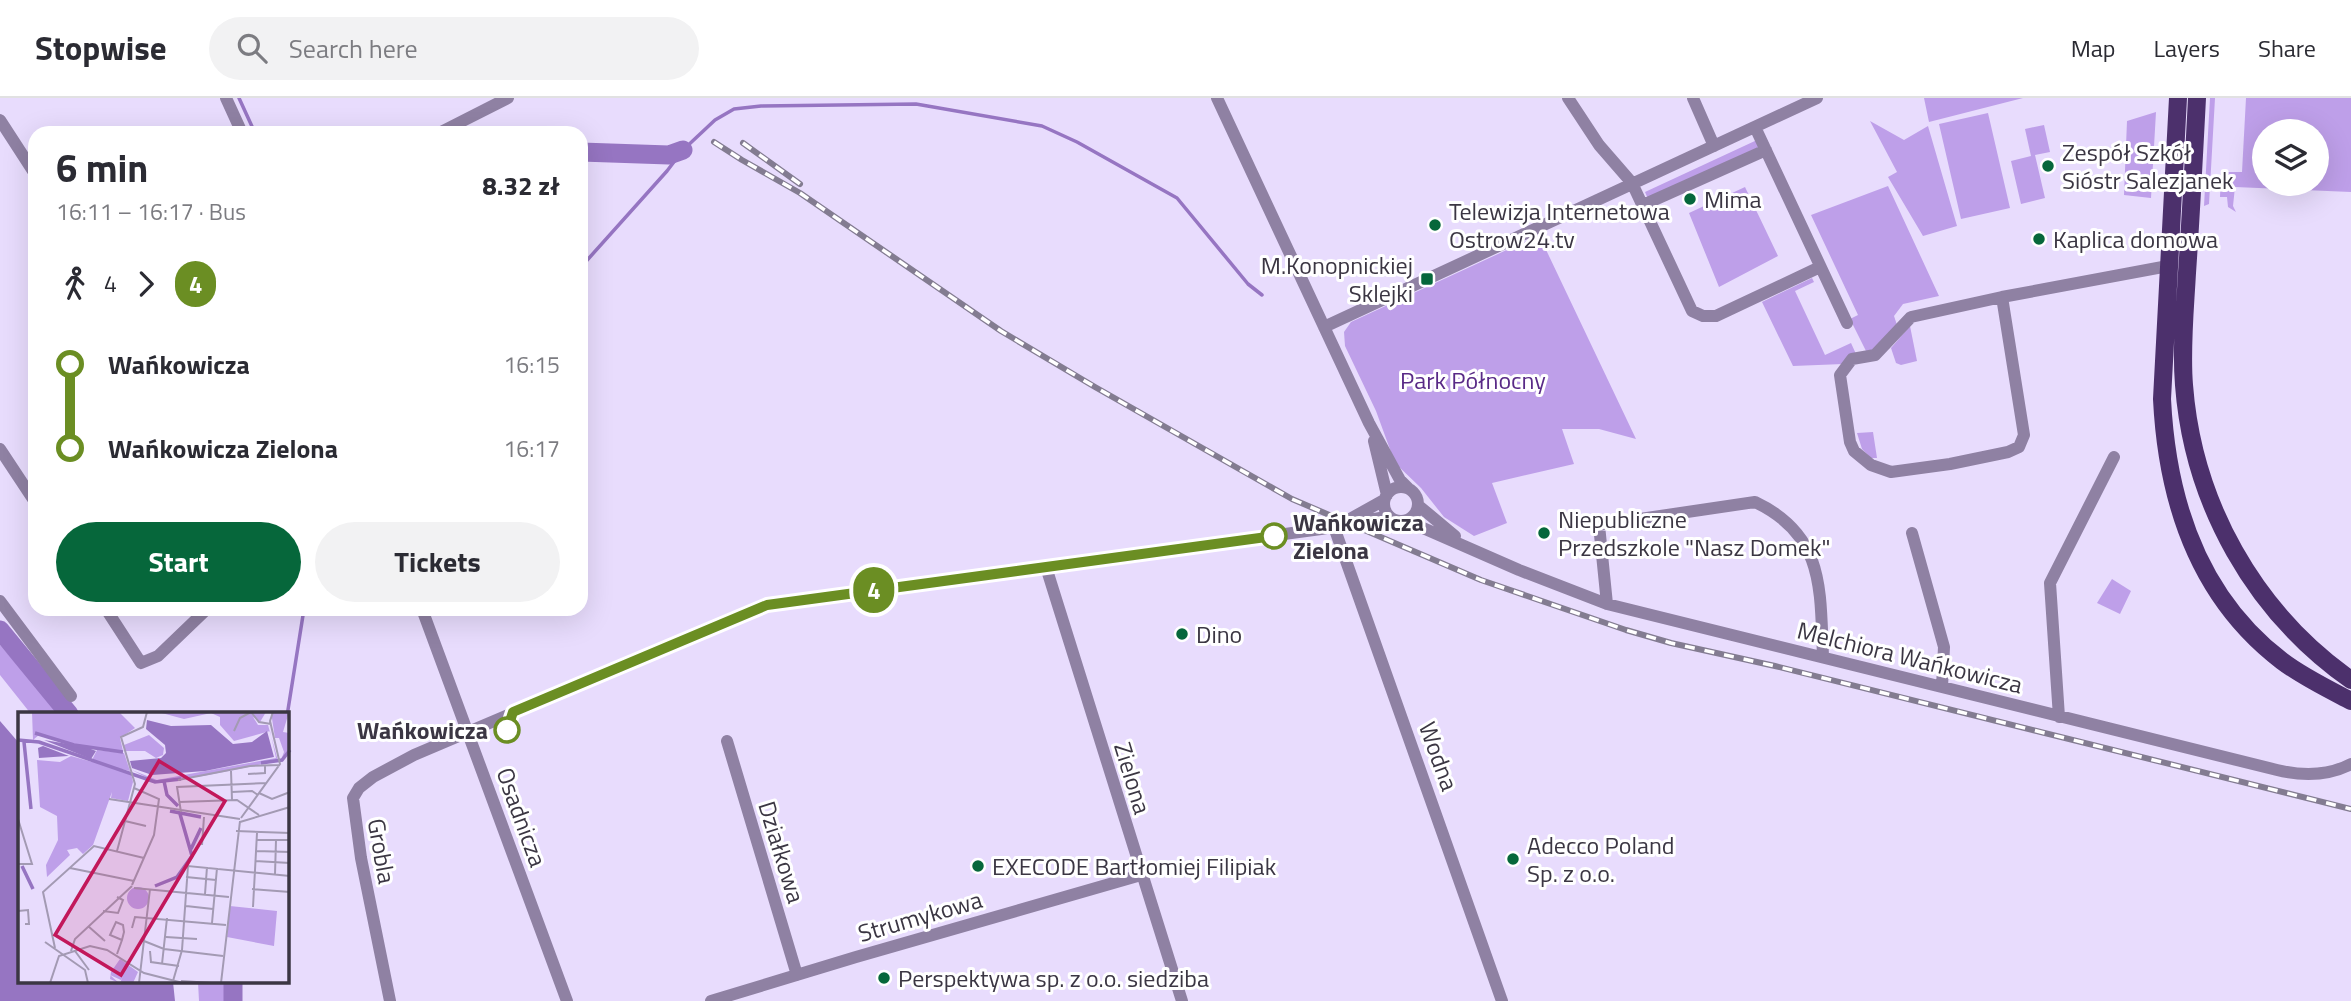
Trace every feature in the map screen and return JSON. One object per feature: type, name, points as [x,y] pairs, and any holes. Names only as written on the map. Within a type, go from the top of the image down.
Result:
[{"type":"main road","points":[[2178,98],[2162,399],[2165,442],[2174,495],[2196,555],[2223,601],[2261,644],[2305,676],[2351,701]]},
{"type":"main road","points":[[2197,98],[2183,354],[2186,411],[2198,467],[2217,519],[2248,576],[2291,628],[2328,663],[2351,680]]},
{"type":"street","points":[[226,98],[239,126]]},
{"type":"street","points":[[453,126],[508,98]]},
{"type":"street","points":[[467,731],[754,609],[780,602],[1334,527],[1380,518],[1407,521],[1419,506],[1416,495],[1400,480],[1370,423],[1217,98]]},
{"type":"street","points":[[1568,98],[1599,145],[1632,183],[1688,306],[1703,316],[1716,316],[1820,267]]},
{"type":"street","points":[[1692,98],[1714,146]]},
{"type":"street","points":[[1324,327],[1817,98]]},
{"type":"street","points":[[0,121],[28,163]]},
{"type":"street","points":[[1755,127],[1847,323]]},
{"type":"street","points":[[1643,205],[1766,150]]},
{"type":"street","points":[[2002,297],[2024,435],[2019,447],[2008,452],[1950,464],[1891,472],[1860,458],[1850,442],[1840,376],[1852,359],[1875,355],[1911,317],[2002,297],[2168,267]]},
{"type":"street","points":[[1370,423],[1385,497],[1385,511],[1392,519]]},
{"type":"street","points":[[0,449],[28,491]]},
{"type":"street","points":[[2059,717],[2050,583],[2114,457]]},
{"type":"street","points":[[1334,527],[1396,488],[1408,488]]},
{"type":"street","points":[[1607,604],[1599,525],[1755,502],[1771,509],[1785,520],[1797,531],[1810,551],[1820,597],[1823,656]]},
{"type":"street","name":"Melchiora Wańkowicza","points":[[1419,506],[1466,545]]},
{"type":"street","name":"Melchiora Wańkowicza","points":[[1407,521],[1519,570],[1607,604],[2292,774],[2325,773],[2351,764]]},
{"type":"street","name":"Wodna","points":[[1334,527],[1502,1001]]},
{"type":"street","points":[[1912,533],[1944,647],[1942,687]]},
{"type":"street","name":"Zielona","points":[[1046,567],[1182,1001]]},
{"type":"street","points":[[0,601],[71,696]]},
{"type":"street","points":[[111,616],[141,663],[158,656],[200,616]]},
{"type":"street","name":"Osadnicza","points":[[425,616],[567,1001]]},
{"type":"street","name":"Grobla","points":[[390,1001],[361,858],[353,798],[359,788],[373,776],[467,731]]},
{"type":"street","name":"Działkowa","points":[[727,741],[797,975]]},
{"type":"street","name":"Strumykowa","points":[[711,1001],[1141,875]]},
{"type":"green space","points":[[1924,98],[2023,98],[1929,122]]},
{"type":"green space","points":[[2210,98],[2215,98],[2209,204],[2204,206]]},
{"type":"green space","points":[[2246,98],[2351,98],[2351,192],[2329,191],[2329,119],[2252,119],[2252,188],[2235,187],[2233,206],[2236,212],[2228,207],[2227,197],[2220,197],[2221,172],[2242,172]]},
{"type":"green space","points":[[2156,112],[2151,198],[2124,195],[2127,121]]},
{"type":"green space","points":[[1988,113],[2010,208],[1961,219],[1939,124]]},
{"type":"green space","points":[[1870,121],[1904,140],[1928,126],[1957,226],[1923,236],[1888,177],[1897,172]]},
{"type":"green space","points":[[2044,125],[2050,152],[2035,155],[2045,198],[2021,204],[2011,161],[2031,156],[2025,129]]},
{"type":"green space","points":[[1757,140],[1760,147],[1648,199],[1645,192]]},
{"type":"green space","points":[[1888,186],[1939,296],[1903,304],[1894,316],[1897,325],[1872,350],[1866,351],[1850,319],[1858,315],[1811,215]]},
{"type":"green space","points":[[1745,187],[1778,256],[1719,287],[1689,213]]},
{"type":"green space","name":"Park Północny","points":[[1539,235],[1636,439],[1599,429],[1562,429],[1574,464],[1492,483],[1507,523],[1474,536],[1444,517],[1421,488],[1395,463],[1376,411],[1345,346],[1344,332],[1351,322]]},
{"type":"green space","points":[[1812,278],[1814,282],[1795,291],[1825,355],[1851,343],[1856,354],[1843,364],[1793,366],[1762,302]]},
{"type":"green space","points":[[1910,326],[1917,361],[1901,365],[1896,363],[1891,348]]},
{"type":"green space","points":[[1873,432],[1877,458],[1871,458],[1862,449],[1857,433]]},
{"type":"green space","points":[[2112,579],[2131,591],[2120,614],[2097,603]]},
{"type":"green space","points":[[0,645],[58,712],[29,712],[0,675]]},
{"type":"green space","points":[[198,984],[225,984],[226,1001],[199,1001]]},
{"type":"shaded area","points":[[0,721],[18,742],[18,984],[173,984],[175,1001],[0,1001]]},
{"type":"waterway","points":[[239,98],[252,126]]},
{"type":"waterway","points":[[588,259],[683,150],[715,120],[734,109],[761,106],[916,104],[1042,126],[1077,142],[1177,198],[1248,284],[1262,295]]},
{"type":"waterway","points":[[588,152],[669,155],[683,150]]},
{"type":"waterway","points":[[288,712],[303,616]]},
{"type":"waterway","points":[[0,630],[67,712]]},
{"type":"waterway","points":[[233,984],[233,1001]]},
{"type":"railway","points":[[714,142],[800,193],[1001,331],[1095,387],[1292,499],[1481,580],[1671,643],[1775,666],[2351,809]]},
{"type":"railway","points":[[743,143],[800,184]]},
{"type":"bus line","name":"4","points":[[507,730],[513,712],[767,605],[1274,536]]},
{"type":"place","name":"Zespół Szkół Sióstr Salezjanek","points":[[2048,166]]},
{"type":"place","name":"Mima","points":[[1690,199]]},
{"type":"place","name":"Telewizja Internetowa Ostrow24.tv","points":[[1435,225]]},
{"type":"place","name":"Kaplica domowa","points":[[2039,239]]},
{"type":"place","name":"M.Konopnickiej Sklejki","points":[[1427,279]]},
{"type":"place","name":"Niepubliczne Przedszkole \"Nasz Domek\"","points":[[1544,533]]},
{"type":"place","name":"Wańkowicza Zielona","points":[[1274,536]]},
{"type":"place","name":"Dino","points":[[1182,634]]},
{"type":"place","name":"Wańkowicza","points":[[507,730]]},
{"type":"place","name":"Adecco Poland Sp. z o.o.","points":[[1513,859]]},
{"type":"place","name":"EXECODE Bartłomiej Filipiak","points":[[978,866]]},
{"type":"place","name":"Perspektywa sp. z o.o. siedziba","points":[[884,978]]}]
